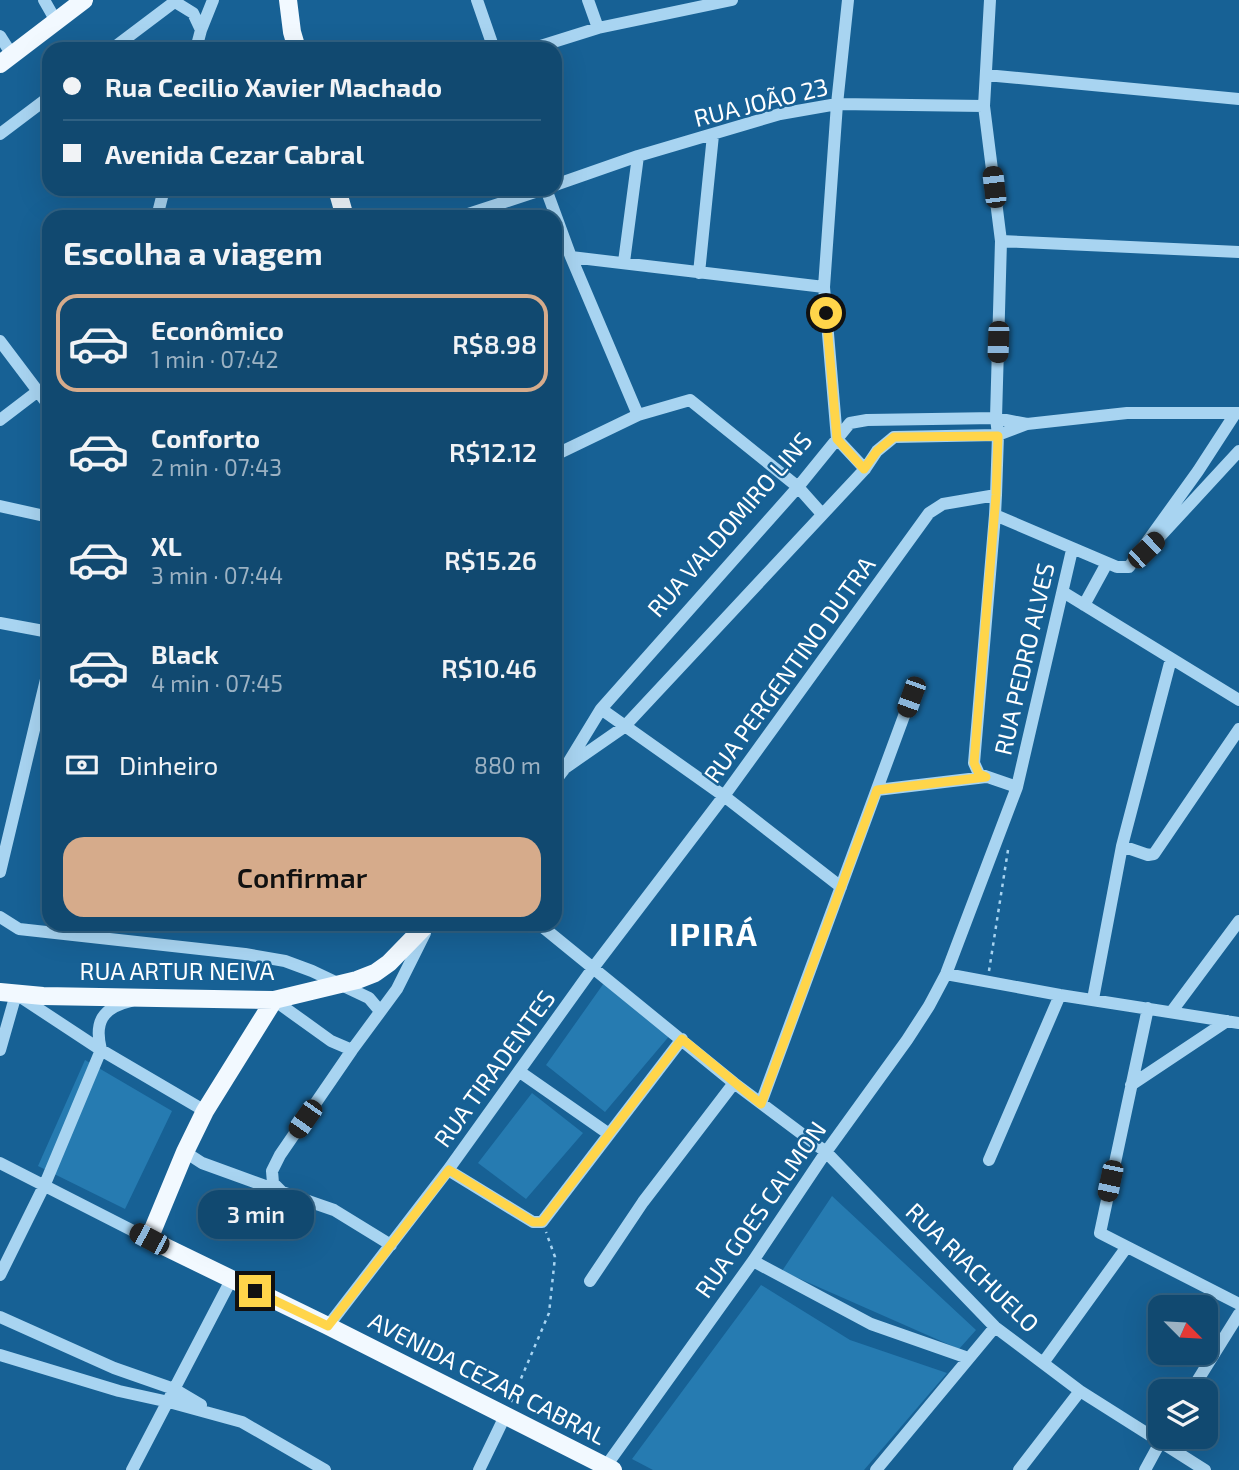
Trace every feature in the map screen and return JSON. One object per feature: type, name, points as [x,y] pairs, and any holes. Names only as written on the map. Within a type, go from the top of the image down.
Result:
[{"type":"main road","points":[[6,60],[84,0]]},
{"type":"main road","points":[[277,0],[294,41]]},
{"type":"main road","points":[[288,0],[294,41]]},
{"type":"main road","name":"RUA ARTUR NEIVA","points":[[8,993],[274,1000],[366,976],[388,962],[421,931]]},
{"type":"main road","points":[[149,1239],[205,1111],[274,1000]]},
{"type":"main road","name":"AVENIDA CEZAR CABRAL","points":[[149,1239],[609,1468]]},
{"type":"street","points":[[44,0],[57,21]]},
{"type":"street","points":[[198,42],[212,0]]},
{"type":"street","points":[[477,0],[492,42]]},
{"type":"street","points":[[588,0],[598,29]]},
{"type":"street","points":[[554,42],[695,3],[732,0]]},
{"type":"street","points":[[848,0],[837,104],[824,287],[837,439],[864,469]]},
{"type":"street","points":[[990,0],[984,106],[1001,241],[996,418],[998,436],[995,514],[974,763],[979,774],[1017,787]]},
{"type":"street","points":[[121,42],[176,1],[192,13],[201,30]]},
{"type":"street","points":[[0,36],[6,60]]},
{"type":"street","points":[[986,75],[1239,99]]},
{"type":"street","points":[[0,134],[42,102]]},
{"type":"street","name":"RUA JOÃO 23","points":[[562,183],[638,156],[780,114],[837,104],[984,106]]},
{"type":"street","points":[[699,273],[713,135]]},
{"type":"street","points":[[624,262],[638,156]]},
{"type":"street","points":[[480,210],[524,196]]},
{"type":"street","points":[[562,233],[638,415]]},
{"type":"street","points":[[1001,241],[1239,252]]},
{"type":"street","points":[[571,257],[824,287]]},
{"type":"street","points":[[0,341],[42,396]]},
{"type":"street","points":[[0,420],[38,391]]},
{"type":"street","points":[[562,452],[638,415],[688,400],[798,487],[822,514]]},
{"type":"street","name":"RUA VALDOMIRO LINS","points":[[565,768],[624,727],[864,469],[877,451],[894,437],[998,436],[1027,424],[1127,412],[1237,414]]},
{"type":"street","points":[[1134,562],[1237,414]]},
{"type":"street","name":"RUA VALDOMIRO LINS","points":[[562,772],[601,709],[798,487],[850,423],[867,420],[996,418],[1027,424]]},
{"type":"street","points":[[995,514],[1072,550],[1124,568],[1134,562],[1239,451]]},
{"type":"street","name":"RUA PERGENTINO DUTRA","points":[[593,968],[724,796],[929,513],[943,503],[996,495]]},
{"type":"street","points":[[0,506],[42,515]]},
{"type":"street","name":"RUA PEDRO ALVES","points":[[946,974],[1017,787],[1072,550]]},
{"type":"street","points":[[1084,605],[1107,563]]},
{"type":"street","points":[[1063,592],[1239,700]]},
{"type":"street","points":[[0,623],[42,631]]},
{"type":"street","points":[[1093,999],[1122,846],[1171,659]]},
{"type":"street","points":[[0,872],[42,696]]},
{"type":"street","points":[[761,1104],[911,697]]},
{"type":"street","points":[[601,709],[724,796],[841,887]]},
{"type":"street","points":[[1122,846],[1148,855],[1154,854],[1239,729]]},
{"type":"street","points":[[877,790],[986,777]]},
{"type":"street","points":[[0,917],[19,929],[245,954],[285,961],[369,998],[380,1011]]},
{"type":"street","points":[[1172,1011],[1239,921]]},
{"type":"street","points":[[282,1192],[273,1184],[272,1171],[280,1155],[397,989],[426,931]]},
{"type":"street","name":"RUA RIACHUELO","points":[[548,931],[734,1083],[826,1152],[995,1327],[1080,1391],[1148,1431]]},
{"type":"street","name":"RUA TIRADENTES","points":[[328,1326],[449,1170],[593,968]]},
{"type":"street","points":[[946,974],[1233,1022]]},
{"type":"street","name":"RUA GOES CALMON","points":[[609,1468],[803,1190],[826,1152],[907,1040],[946,974]]},
{"type":"street","points":[[0,1050],[8,993],[205,1111]]},
{"type":"street","points":[[989,1160],[1060,995]]},
{"type":"street","points":[[0,1275],[45,1184],[101,1050],[97,1033],[101,1020],[121,1003],[142,998]]},
{"type":"street","points":[[274,1000],[331,1041],[352,1050]]},
{"type":"street","points":[[1148,1009],[1099,1230],[1102,1235],[1126,1248],[1239,1304]]},
{"type":"street","points":[[1131,1084],[1233,1022]]},
{"type":"street","points":[[449,1170],[533,1222],[545,1221],[682,1039]]},
{"type":"street","points":[[520,1072],[609,1134]]},
{"type":"street","points":[[590,1281],[643,1202],[734,1083]]},
{"type":"street","points":[[185,1152],[202,1163],[334,1210],[391,1245]]},
{"type":"street","name":"AVENIDA CEZAR CABRAL","points":[[0,1163],[149,1239]]},
{"type":"street","points":[[1043,1363],[1126,1248]]},
{"type":"street","points":[[753,1261],[871,1324],[968,1358]]},
{"type":"street","points":[[132,1470],[230,1280]]},
{"type":"street","points":[[1198,1379],[1239,1314]]},
{"type":"street","points":[[0,1317],[172,1396],[217,1415],[242,1422],[325,1470]]},
{"type":"street","points":[[876,1470],[995,1327]]},
{"type":"street","points":[[0,1355],[119,1391],[172,1396]]},
{"type":"street","points":[[1019,1470],[1080,1391]]},
{"type":"street","points":[[479,1470],[505,1416]]},
{"type":"street","points":[[1145,1470],[1157,1449]]},
{"type":"street","name":"RUA RIACHUELO","points":[[1176,1449],[1205,1470]]},
{"type":"path","points":[[987,982],[1010,840]]},
{"type":"path","points":[[505,1416],[549,1312],[555,1257],[545,1221]]},
{"type":"shaded area","points":[[604,983],[671,1034],[605,1112],[546,1065]]},
{"type":"shaded area","points":[[85,1060],[172,1111],[125,1209],[38,1166]]},
{"type":"shaded area","points":[[532,1093],[583,1133],[526,1199],[478,1163]]},
{"type":"shaded area","points":[[832,1196],[976,1330],[959,1349],[782,1271]]},
{"type":"shaded area","points":[[761,1285],[850,1340],[947,1373],[864,1470],[653,1470],[632,1459]]},
{"type":"district","name":"IPIRÁ","points":[[714,935]]},
{"type":"route","points":[[255,1291],[328,1326],[449,1170],[533,1222],[542,1222],[547,1219],[682,1039],[761,1104],[877,790],[986,777],[979,774],[974,763],[996,495],[998,436],[894,437],[877,451],[864,469],[837,439],[826,313]]}]
